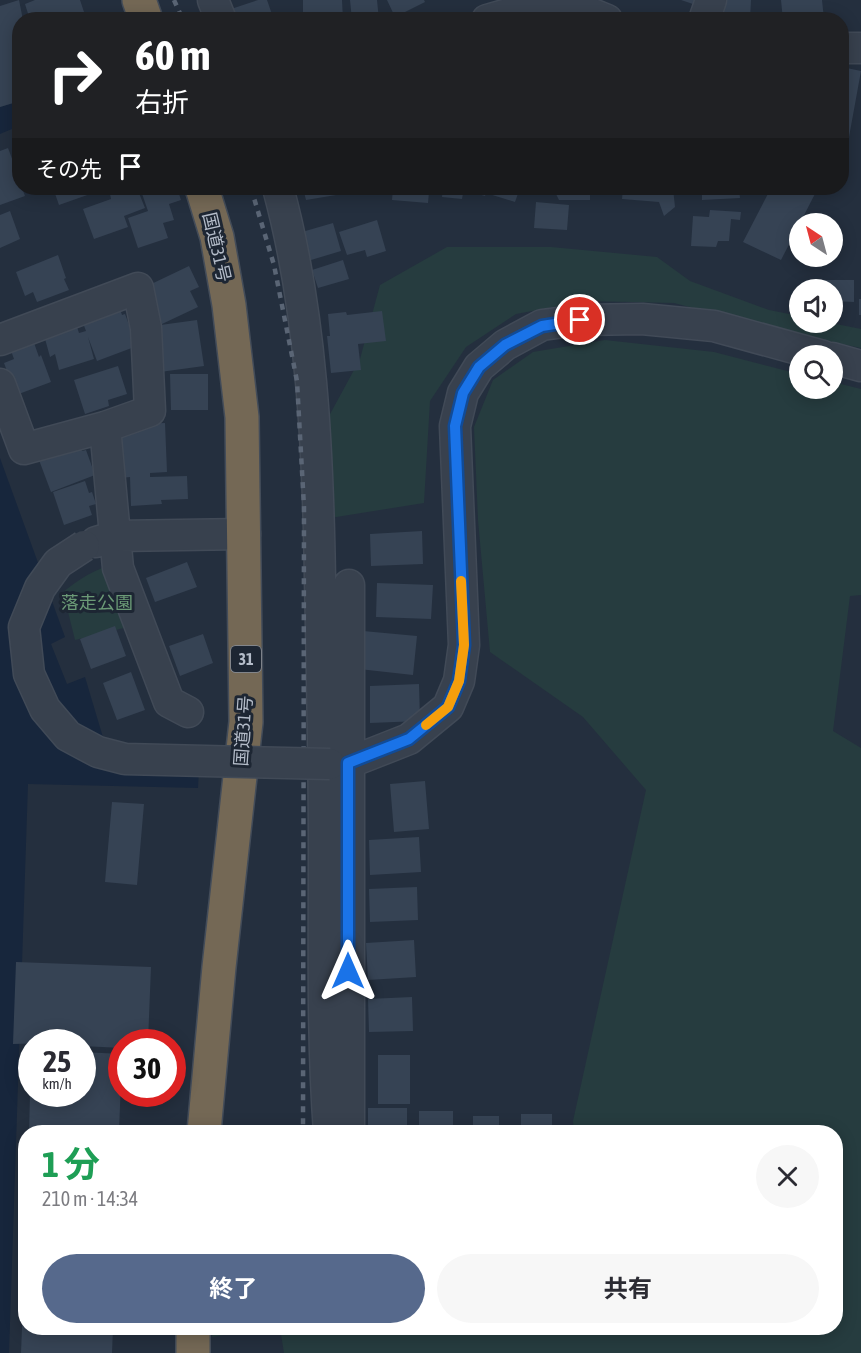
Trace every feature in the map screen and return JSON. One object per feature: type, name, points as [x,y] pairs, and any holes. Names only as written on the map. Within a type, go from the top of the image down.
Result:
[{"type":"highway","name":"国道31号","points":[[204,195],[217,237],[229,305],[242,417],[246,722],[205,1125]]},
{"type":"highway","points":[[193,1335],[193,1353]]},
{"type":"street","points":[[515,12],[567,4],[587,12]]},
{"type":"street","points":[[280,195],[288,225],[309,362],[319,502],[324,800],[324,1066],[328,1125]]},
{"type":"street","points":[[0,340],[138,288],[146,328],[150,411],[105,427],[24,449],[0,384]]},
{"type":"street","points":[[245,534],[116,536],[84,546],[58,563],[40,588],[24,627],[29,674],[45,709],[68,736],[98,752],[125,759],[339,764],[409,739],[448,707],[459,681],[464,645],[455,426],[463,393],[479,367],[505,345],[542,326],[580,320],[642,319],[714,326],[789,347]]},
{"type":"street","points":[[843,361],[861,366]]},
{"type":"street","points":[[105,427],[118,568],[169,702],[188,712]]},
{"type":"street","points":[[349,585],[339,764],[349,1125]]},
{"type":"green space","points":[[447,247],[551,247],[657,257],[690,281],[769,310],[789,314],[789,333],[674,303],[586,301],[516,314],[466,347],[430,401],[424,503],[330,518],[317,482],[329,416],[360,359],[380,285]]},
{"type":"green space","points":[[843,325],[861,329],[861,348],[790,333],[843,333]]},
{"type":"green space","points":[[605,340],[714,352],[789,371],[789,399],[843,399],[843,384],[861,389],[861,595],[850,596],[833,731],[861,748],[861,1353],[284,1353],[281,1335],[843,1335],[843,1125],[573,1125],[646,790],[583,717],[490,652],[478,520],[474,427],[493,380],[533,352]]},
{"type":"green space","name":"落走公園","points":[[115,564],[136,625],[75,640],[63,592],[88,575]]},
{"type":"water","points":[[12,103],[12,129],[0,134],[0,107]]},
{"type":"water","points":[[0,458],[65,637],[51,644],[67,684],[85,677],[108,754],[199,768],[198,788],[28,784],[20,1029],[18,1029],[9,1353],[0,1353]]},
{"type":"building","points":[[19,0],[21,12],[12,12],[12,103],[0,107],[0,6]]},
{"type":"building","points":[[35,0],[80,0],[84,12],[28,12],[25,4]]},
{"type":"building","points":[[258,0],[267,0],[271,12],[232,12],[231,9]]},
{"type":"building","points":[[303,0],[342,0],[343,12],[303,12]]},
{"type":"building","points":[[350,0],[377,0],[378,12],[351,12]]},
{"type":"building","points":[[387,0],[424,0],[425,2],[405,12],[393,12]]},
{"type":"building","points":[[681,0],[697,0],[696,5]]},
{"type":"building","points":[[717,0],[751,0],[750,12],[716,12]]},
{"type":"building","points":[[781,0],[822,0],[823,12],[782,12]]},
{"type":"building","points":[[849,68],[861,71],[849,137]]},
{"type":"building","points":[[8,148],[12,159],[12,195],[25,196],[0,205],[0,151]]},
{"type":"building","points":[[55,195],[87,195],[59,205]]},
{"type":"building","points":[[110,195],[140,195],[145,208],[124,216],[128,227],[94,239],[83,209],[111,199]]},
{"type":"building","points":[[142,195],[179,195],[181,200],[169,204],[174,220],[163,223],[168,238],[138,248],[128,218],[148,211]]},
{"type":"building","points":[[305,195],[336,195],[306,200]]},
{"type":"building","points":[[392,195],[429,195],[428,203],[392,200]]},
{"type":"building","points":[[442,195],[463,195],[462,199],[442,197]]},
{"type":"building","points":[[492,195],[518,195],[515,202]]},
{"type":"building","points":[[556,195],[590,195],[590,200],[559,200]]},
{"type":"building","points":[[622,195],[674,195],[675,207],[664,216],[659,202],[622,199]]},
{"type":"building","points":[[702,195],[740,195],[740,198],[702,200]]},
{"type":"building","points":[[767,195],[814,195],[805,213],[789,213],[789,244],[781,260],[743,242]]},
{"type":"building","points":[[536,202],[569,205],[567,230],[534,228]]},
{"type":"building","points":[[710,210],[741,212],[740,220],[731,219],[729,241],[718,241],[716,247],[691,246],[693,216],[709,217]]},
{"type":"building","points":[[10,211],[20,239],[0,248],[0,215]]},
{"type":"building","points":[[377,220],[386,251],[367,257],[365,250],[347,255],[339,232]]},
{"type":"building","points":[[333,223],[341,251],[311,260],[302,232]]},
{"type":"building","points":[[58,255],[69,290],[37,302],[33,292],[25,296],[16,272]]},
{"type":"building","points":[[343,260],[349,279],[318,288],[312,270]]},
{"type":"building","points":[[189,266],[199,287],[190,291],[198,307],[162,324],[145,287]]},
{"type":"building","points":[[843,280],[854,280],[854,302],[843,302]]},
{"type":"building","points":[[859,299],[861,299],[861,315],[859,315]]},
{"type":"building","points":[[120,309],[122,315],[125,314],[137,346],[97,361],[88,337],[94,359],[59,370],[55,354],[50,357],[44,335],[76,324],[79,333],[86,331],[83,323]]},
{"type":"building","points":[[382,311],[386,341],[358,344],[361,370],[331,373],[327,336],[330,336],[328,314],[346,312],[347,315]]},
{"type":"building","points":[[197,320],[204,366],[160,372],[153,326]]},
{"type":"building","points":[[33,340],[51,382],[16,395],[4,363],[14,359],[10,348]]},
{"type":"building","points":[[118,366],[127,394],[108,400],[109,406],[85,414],[74,380]]},
{"type":"building","points":[[170,374],[208,374],[208,410],[171,410]]},
{"type":"building","points":[[165,423],[167,472],[150,473],[150,477],[187,476],[188,499],[161,500],[162,504],[131,506],[130,477],[121,478],[119,436],[134,424]]},
{"type":"building","points":[[79,444],[82,451],[86,450],[95,475],[51,492],[39,460]]},
{"type":"building","points":[[85,481],[96,504],[89,506],[92,515],[64,525],[53,492]]},
{"type":"building","points":[[422,531],[423,564],[371,566],[370,534]]},
{"type":"building","points":[[187,562],[197,587],[155,602],[146,578]]},
{"type":"building","points":[[377,583],[433,585],[431,619],[376,617]]},
{"type":"building","points":[[115,626],[126,656],[91,669],[80,639]]},
{"type":"building","points":[[363,631],[417,636],[413,675],[359,669]]},
{"type":"building","points":[[203,634],[213,663],[180,676],[169,646]]},
{"type":"building","points":[[131,672],[145,710],[117,720],[103,683]]},
{"type":"building","points":[[419,684],[420,721],[370,723],[370,686]]},
{"type":"building","points":[[425,781],[429,829],[394,832],[390,784]]},
{"type":"building","points":[[112,802],[144,804],[137,885],[105,882]]},
{"type":"building","points":[[419,837],[421,872],[370,875],[369,840]]},
{"type":"building","points":[[417,887],[418,920],[370,922],[369,889]]},
{"type":"building","points":[[414,940],[416,977],[368,980],[366,943]]},
{"type":"building","points":[[16,962],[151,967],[149,1029],[108,1029],[108,1047],[96,1047],[96,1029],[18,1029],[18,1044],[13,1044]]},
{"type":"building","points":[[412,997],[413,1031],[369,1032],[368,999]]},
{"type":"building","points":[[96,1053],[108,1053],[108,1107],[120,1107],[119,1125],[29,1125],[30,1107],[96,1107]]},
{"type":"building","points":[[378,1055],[410,1055],[410,1104],[378,1104]]},
{"type":"building","points":[[368,1108],[407,1108],[407,1125],[368,1125]]},
{"type":"building","points":[[419,1111],[453,1111],[453,1125],[419,1125]]},
{"type":"building","points":[[521,1114],[552,1114],[552,1125],[521,1125]]},
{"type":"building","points":[[473,1116],[499,1116],[499,1125],[473,1125]]},
{"type":"building","points":[[22,1335],[113,1335],[112,1353],[21,1353]]},
{"type":"railway","points":[[174,0],[179,12]]},
{"type":"railway","points":[[253,195],[274,265],[297,381],[304,507],[303,1125]]},
{"type":"slow traffic","points":[[426,725],[448,707],[459,681],[464,645],[461,581]]},
{"type":"route","points":[[348,971],[348,763],[409,739],[448,707],[459,681],[464,645],[455,426],[463,393],[479,367],[505,345],[542,326],[580,320]]}]
